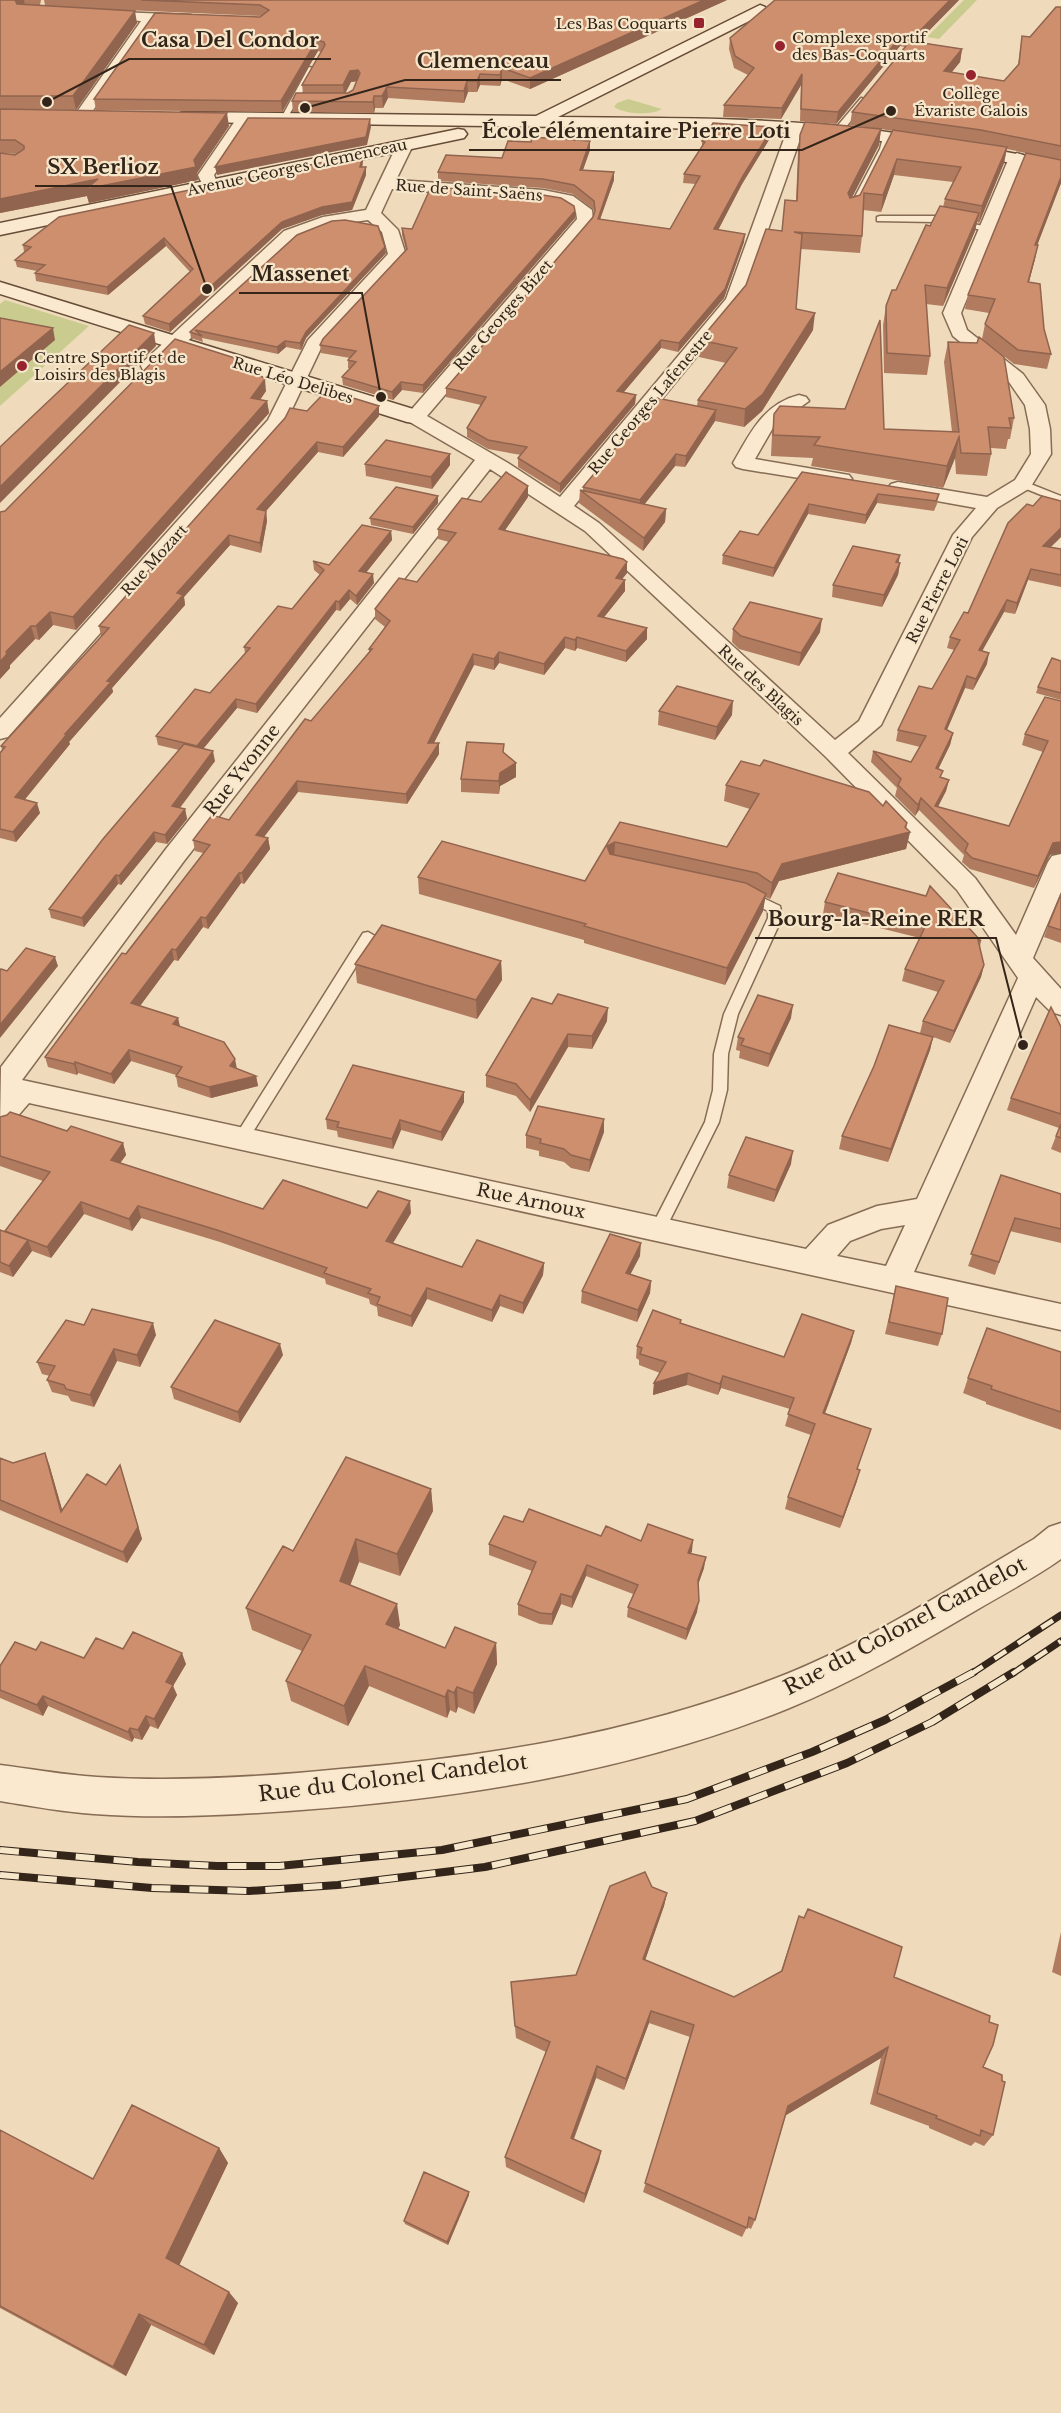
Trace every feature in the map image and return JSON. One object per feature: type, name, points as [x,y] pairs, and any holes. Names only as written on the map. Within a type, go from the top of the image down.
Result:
[{"type":"street","points":[[739,6],[768,8],[582,100],[544,117],[524,121],[525,114],[618,70],[739,6]]},
{"type":"street","points":[[83,14],[206,19]]},
{"type":"street","points":[[76,116],[151,17]]},
{"type":"street","points":[[582,100],[593,109],[608,114],[660,117],[699,123]]},
{"type":"street","points":[[76,116],[105,117]]},
{"type":"street","points":[[162,117],[699,123],[796,128],[887,137],[1061,167]]},
{"type":"street","points":[[210,185],[206,175],[244,118]]},
{"type":"street","points":[[135,381],[172,343],[290,235],[329,221],[372,214],[412,131],[404,120]]},
{"type":"street","name":"Avenue Georges Clemenceau","points":[[0,229],[524,121]]},
{"type":"street","name":"Rue Georges Lafenestre","points":[[563,507],[734,300],[796,128]]},
{"type":"street","name":"Rue Pierre Loti","points":[[834,752],[869,725],[963,535],[990,504],[1023,484],[1041,454],[1040,429],[1035,405],[1016,378],[959,332],[952,313],[1017,158]]},
{"type":"street","name":"Rue de Saint-Saëns","points":[[387,184],[543,195],[567,199],[584,210]]},
{"type":"street","name":"Rue Georges Bizet","points":[[415,417],[585,220],[584,210]]},
{"type":"street","name":"Rue Mozart","points":[[0,732],[277,422],[314,344],[397,255],[390,230],[372,214]]},
{"type":"street","name":"Rue Léo Delibes","points":[[0,288],[415,417]]},
{"type":"street","points":[[799,401],[766,422],[743,463],[856,482]]},
{"type":"street","name":"Rue des Blagis","points":[[415,417],[487,459],[592,527],[834,752],[966,884],[1026,968],[1061,1005]]},
{"type":"street","name":"Rue Yvonne","points":[[0,1117],[11,1074],[175,855],[487,459]]},
{"type":"street","points":[[879,485],[990,504]]},
{"type":"street","points":[[895,1280],[927,1209],[1026,968],[1061,862]]},
{"type":"street","name":"Rue Arnoux","points":[[9,1088],[1061,1317]]},
{"type":"street","points":[[813,1262],[839,1233],[877,1218],[927,1209]]},
{"type":"street","name":"Rue du Colonel Candelot","points":[[0,1783],[108,1796],[237,1796],[359,1787],[486,1772],[613,1747],[707,1720],[777,1695],[856,1657],[934,1615],[1046,1550],[1061,1538]]},
{"type":"lane","points":[[283,118],[314,64]]},
{"type":"lane","points":[[837,132],[869,94]]},
{"type":"lane","points":[[294,100],[305,100]]},
{"type":"lane","points":[[852,210],[884,148],[887,137]]},
{"type":"lane","points":[[880,219],[935,219],[989,228]]},
{"type":"lane","points":[[1023,484],[1061,500]]},
{"type":"lane","points":[[658,1228],[681,1187],[712,1122],[720,1090],[721,1054],[731,1014],[776,918],[775,909],[749,895],[738,893]]},
{"type":"lane","points":[[242,1138],[368,936]]},
{"type":"green space","points":[[964,0],[977,0],[939,39],[927,37]]},
{"type":"green space","points":[[628,99],[662,109],[651,113],[638,113],[614,107],[617,103]]},
{"type":"green space","name":"Centre Sportif et de Loisirs des Blagis","points":[[5,300],[89,326],[0,406],[0,304]]},
{"type":"building","points":[[0,0],[15,0],[17,4],[135,11],[73,96],[0,96]]},
{"type":"building","points":[[141,0],[704,0],[530,78],[502,68],[500,75],[480,74],[477,81],[467,81],[464,91],[387,87],[382,96],[374,96],[373,102],[292,101],[296,93],[348,93],[353,90],[360,73],[358,70],[350,71],[343,85],[302,85],[325,45],[324,42],[317,40],[281,101],[94,99],[155,13],[260,17],[269,10],[260,5]]},
{"type":"building","points":[[775,0],[950,0],[913,38],[902,35],[838,112],[801,109],[802,74],[782,108],[724,105],[754,68],[735,56],[730,38]]},
{"type":"building","points":[[1056,7],[1061,7],[1061,146],[981,130],[852,112],[910,41],[962,49],[944,71],[1004,81],[1019,64],[1022,36],[1030,37]]},
{"type":"building","points":[[0,109],[227,113],[194,160],[196,167],[86,189],[98,179],[0,199],[0,153],[15,155],[24,149],[24,146],[15,140],[0,140]]},
{"type":"building","points":[[248,118],[370,119],[366,137],[215,167]]},
{"type":"building","points":[[805,122],[881,129],[848,193],[850,198],[860,195],[893,130],[1007,147],[982,206],[945,199],[961,167],[897,159],[883,195],[864,193],[862,236],[794,232],[802,234],[796,309],[815,313],[763,394],[745,409],[698,400],[737,348],[700,340],[746,285],[766,229],[782,231],[785,200],[797,201],[800,135]]},
{"type":"building","points":[[713,123],[773,127],[714,229],[745,234],[725,289],[679,343],[661,340],[617,391],[636,395],[560,484],[518,458],[527,447],[488,440],[467,428],[486,397],[446,388],[593,217],[594,201],[574,185],[543,179],[438,172],[446,155],[502,158],[508,141],[531,142],[532,137],[590,141],[580,170],[614,172],[598,219],[670,229],[700,176],[684,174],[705,142],[702,141]]},
{"type":"building","points":[[1026,153],[1061,160],[1061,177],[1035,245],[1038,245],[1028,282],[1040,284],[1044,329],[1051,354],[1018,350],[985,324],[995,299],[968,295]]},
{"type":"building","points":[[363,154],[360,167],[366,167],[352,202],[322,207],[282,222],[169,324],[143,316],[193,269],[164,238],[107,287],[35,273],[45,265],[15,260],[31,247],[23,245],[59,217]]},
{"type":"building","points":[[431,187],[561,198],[574,206],[575,211],[423,385],[401,382],[392,392],[342,377],[356,362],[348,360],[356,351],[320,345],[323,339],[407,249],[402,228],[412,229]]},
{"type":"building","points":[[940,206],[979,213],[947,288],[925,285],[930,356],[887,353],[886,306],[892,290],[896,290],[926,225],[930,226]]},
{"type":"building","points":[[345,220],[378,226],[385,247],[306,332],[300,343],[285,341],[277,347],[195,330],[202,336],[190,332],[297,235],[332,221]]},
{"type":"building","points":[[0,318],[53,328],[0,372]]},
{"type":"building","points":[[880,320],[884,429],[959,432],[948,342],[977,343],[979,337],[1004,357],[1014,418],[1009,418],[1011,428],[988,427],[991,454],[961,453],[959,437],[947,466],[814,445],[820,437],[773,435],[774,414],[780,406],[845,409]]},
{"type":"building","points":[[129,325],[154,333],[0,487],[0,447]]},
{"type":"building","points":[[175,339],[241,360],[265,379],[251,398],[267,401],[73,617],[50,612],[36,626],[31,626],[6,652],[7,654],[0,662],[0,512],[5,511]]},
{"type":"building","points":[[327,390],[379,406],[343,447],[317,442],[257,509],[266,511],[260,543],[229,535],[177,593],[183,595],[107,681],[111,682],[65,734],[67,734],[15,797],[37,803],[13,832],[0,829],[0,753],[5,747],[1,746],[109,628],[99,626],[285,418],[290,408],[307,411]]},
{"type":"building","points":[[657,398],[716,410],[686,456],[676,454],[640,500],[583,487]]},
{"type":"building","points":[[386,440],[450,454],[431,477],[365,464]]},
{"type":"building","points":[[506,472],[528,486],[499,529],[623,559],[627,562],[616,578],[625,580],[598,616],[647,628],[626,651],[577,637],[575,640],[565,637],[544,664],[499,652],[494,659],[473,654],[428,743],[439,743],[406,794],[297,781],[256,835],[268,838],[242,873],[239,873],[206,918],[201,917],[176,950],[172,949],[131,1003],[178,1018],[173,1024],[224,1042],[235,1059],[230,1066],[256,1076],[209,1087],[176,1076],[182,1067],[129,1050],[111,1074],[75,1062],[74,1064],[45,1057],[122,953],[126,954],[210,845],[193,840],[212,815],[229,820],[305,719],[311,721],[372,649],[369,649],[390,621],[375,609],[399,578],[417,582],[456,533],[438,529],[462,498],[481,502]]},
{"type":"building","points":[[802,472],[939,494],[936,501],[878,494],[866,515],[809,504],[774,568],[723,555],[740,531],[758,535]]},
{"type":"building","points":[[396,487],[438,496],[413,527],[370,518]]},
{"type":"building","points":[[580,490],[666,509],[644,538]]},
{"type":"building","points":[[1042,496],[1061,501],[1061,528],[1043,546],[1061,549],[1061,575],[1031,569],[1017,603],[1007,600],[979,650],[989,653],[976,679],[967,676],[945,729],[953,733],[936,768],[943,771],[940,777],[949,780],[935,806],[1009,826],[1048,741],[1025,734],[1045,697],[1061,701],[1061,842],[1053,843],[1038,876],[972,858],[965,851],[968,844],[921,798],[918,805],[898,785],[901,779],[873,751],[911,762],[926,736],[898,730],[919,686],[932,689],[960,640],[950,637],[964,612],[968,613],[1008,523],[1027,504],[1033,506]]},
{"type":"building","points":[[362,525],[391,531],[359,571],[373,574],[356,596],[349,590],[339,602],[336,601],[256,704],[236,699],[197,746],[156,736],[195,689],[210,693],[250,648],[244,647],[278,606],[292,609],[324,570],[313,561],[329,565]]},
{"type":"building","points":[[853,546],[900,555],[896,562],[900,563],[884,595],[833,585]]},
{"type":"building","points":[[750,602],[822,619],[801,653],[741,636],[733,629]]},
{"type":"building","points":[[1052,658],[1061,661],[1061,693],[1038,687]]},
{"type":"building","points":[[677,686],[733,701],[717,727],[659,711]]},
{"type":"building","points":[[467,742],[504,744],[503,752],[516,763],[500,773],[499,781],[461,779]]},
{"type":"building","points":[[184,744],[213,751],[172,806],[185,809],[165,835],[154,832],[82,918],[49,909],[103,839]]},
{"type":"building","points":[[764,760],[869,792],[883,806],[886,801],[907,823],[905,827],[910,832],[782,864],[772,883],[757,873],[615,842],[607,846],[610,854],[746,883],[766,894],[727,968],[584,926],[586,924],[418,877],[442,841],[585,881],[620,822],[727,847],[759,794],[726,785],[741,761],[760,766]]},
{"type":"building","points":[[838,873],[926,896],[930,886],[981,941],[978,940],[984,965],[954,1031],[923,1021],[944,981],[905,969],[925,927],[825,902]]},
{"type":"building","points":[[1061,894],[1061,930],[1048,926]]},
{"type":"building","points":[[382,925],[501,961],[476,1000],[355,964]]},
{"type":"building","points":[[26,948],[55,957],[0,1025],[0,971],[1,969],[7,971]]},
{"type":"building","points":[[558,994],[608,1008],[592,1036],[568,1034],[530,1100],[516,1084],[486,1075],[532,998],[552,1004]]},
{"type":"building","points":[[758,995],[793,1005],[770,1054],[741,1045],[744,1039],[738,1037]]},
{"type":"building","points":[[1051,1007],[1061,1027],[1061,1114],[1011,1098]]},
{"type":"building","points":[[889,1025],[933,1037],[891,1149],[842,1136],[874,1066]]},
{"type":"building","points":[[353,1065],[464,1092],[441,1132],[400,1120],[392,1139],[337,1127],[339,1122],[326,1119]]},
{"type":"building","points":[[538,1106],[604,1119],[590,1160],[571,1155],[564,1149],[540,1143],[541,1139],[526,1135]]},
{"type":"building","points":[[10,1112],[67,1131],[71,1126],[123,1143],[111,1160],[263,1209],[283,1180],[367,1208],[378,1191],[410,1201],[386,1241],[462,1267],[477,1240],[544,1263],[523,1303],[500,1295],[492,1310],[427,1288],[411,1316],[377,1304],[380,1297],[368,1293],[371,1289],[324,1273],[327,1268],[217,1230],[138,1206],[129,1219],[81,1202],[47,1247],[5,1231],[50,1172],[0,1156],[0,1117]]},
{"type":"building","points":[[1061,1124],[1061,1138],[1056,1136]]},
{"type":"building","points":[[746,1137],[793,1151],[776,1190],[729,1175]]},
{"type":"building","points":[[1001,1175],[1061,1194],[1061,1229],[1015,1218],[999,1262],[971,1254]]},
{"type":"building","points":[[0,1230],[28,1240],[9,1266],[0,1262]]},
{"type":"building","points":[[610,1234],[641,1243],[626,1273],[651,1281],[638,1310],[582,1291]]},
{"type":"building","points":[[896,1286],[948,1298],[942,1334],[889,1322]]},
{"type":"building","points":[[92,1309],[153,1323],[137,1355],[114,1349],[90,1395],[66,1389],[64,1385],[47,1380],[55,1366],[37,1362],[66,1320],[84,1325]]},
{"type":"building","points":[[653,1310],[681,1320],[680,1323],[784,1357],[802,1314],[854,1331],[823,1413],[871,1429],[857,1469],[860,1470],[843,1517],[788,1497],[815,1424],[788,1414],[794,1398],[723,1376],[720,1384],[688,1373],[654,1383],[666,1362],[640,1354],[642,1348],[637,1346]]},
{"type":"building","points":[[215,1320],[280,1344],[238,1412],[171,1387]]},
{"type":"building","points":[[987,1328],[1061,1352],[1061,1412],[991,1389],[992,1386],[968,1378]]},
{"type":"building","points":[[45,1453],[61,1512],[87,1474],[106,1485],[120,1465],[138,1527],[123,1552],[0,1500],[0,1458],[13,1463]]},
{"type":"building","points":[[346,1457],[431,1489],[397,1554],[356,1539],[340,1581],[397,1604],[386,1624],[445,1648],[455,1627],[496,1643],[473,1693],[457,1687],[454,1693],[448,1690],[445,1697],[365,1666],[344,1706],[286,1681],[311,1635],[246,1608],[283,1546],[293,1551]]},
{"type":"building","points":[[529,1509],[601,1536],[606,1526],[641,1541],[648,1524],[693,1540],[688,1553],[706,1557],[698,1580],[699,1601],[687,1629],[628,1607],[638,1585],[587,1565],[572,1597],[561,1594],[552,1614],[540,1613],[518,1604],[536,1562],[489,1544],[504,1516],[523,1522]]},
{"type":"building","points":[[133,1632],[182,1653],[166,1682],[173,1685],[154,1719],[146,1716],[138,1730],[130,1728],[128,1732],[43,1696],[37,1705],[0,1690],[0,1666],[15,1642],[36,1650],[41,1642],[84,1658],[96,1638],[123,1649]]},
{"type":"building","points":[[645,1872],[652,1887],[667,1893],[643,1959],[734,1997],[782,1971],[799,1916],[804,1918],[808,1909],[902,1947],[894,1977],[990,2016],[989,2022],[998,2025],[993,2045],[983,2067],[1002,2075],[1002,2081],[1005,2082],[993,2135],[981,2130],[980,2136],[936,2118],[937,2116],[877,2093],[888,2047],[788,2106],[755,2220],[749,2217],[747,2228],[645,2183],[694,2025],[651,2011],[626,2079],[597,2066],[571,2138],[601,2151],[585,2194],[505,2157],[550,2042],[515,2026],[511,1982],[576,1975],[610,1886]]},
{"type":"building","points":[[132,2105],[219,2148],[166,2258],[229,2292],[204,2345],[139,2314],[113,2367],[0,2306],[0,2130],[93,2179]]},
{"type":"building","points":[[424,2172],[469,2192],[447,2242],[404,2221]]},
{"type":"railway","points":[[971,1674],[1061,1615]]},
{"type":"railway","points":[[1012,1674],[1061,1641]]},
{"type":"railway","points":[[0,1850],[138,1862],[217,1866],[279,1866],[442,1850],[687,1799],[812,1752],[885,1720],[974,1672]]},
{"type":"railway","points":[[0,1875],[152,1888],[249,1891],[338,1885],[485,1867],[695,1821],[847,1763],[932,1722],[1014,1672]]},
{"type":"place","name":"Les Bas Coquarts","points":[[699,23]]},
{"type":"place","name":"Complexe sportif des Bas-Coquarts","points":[[780,46]]},
{"type":"place","name":"Collège Évariste Galois","points":[[971,75]]},
{"type":"place","name":"Casa Del Condor","points":[[47,102]]},
{"type":"place","name":"Clemenceau","points":[[305,108]]},
{"type":"place","name":"École élémentaire Pierre Loti","points":[[891,111]]},
{"type":"place","name":"SX Berlioz","points":[[207,289]]},
{"type":"place","name":"Centre Sportif et de Loisirs des Blagis","points":[[22,366]]},
{"type":"place","name":"Massenet","points":[[381,397]]},
{"type":"place","name":"Bourg-la-Reine RER","points":[[1023,1045]]}]
